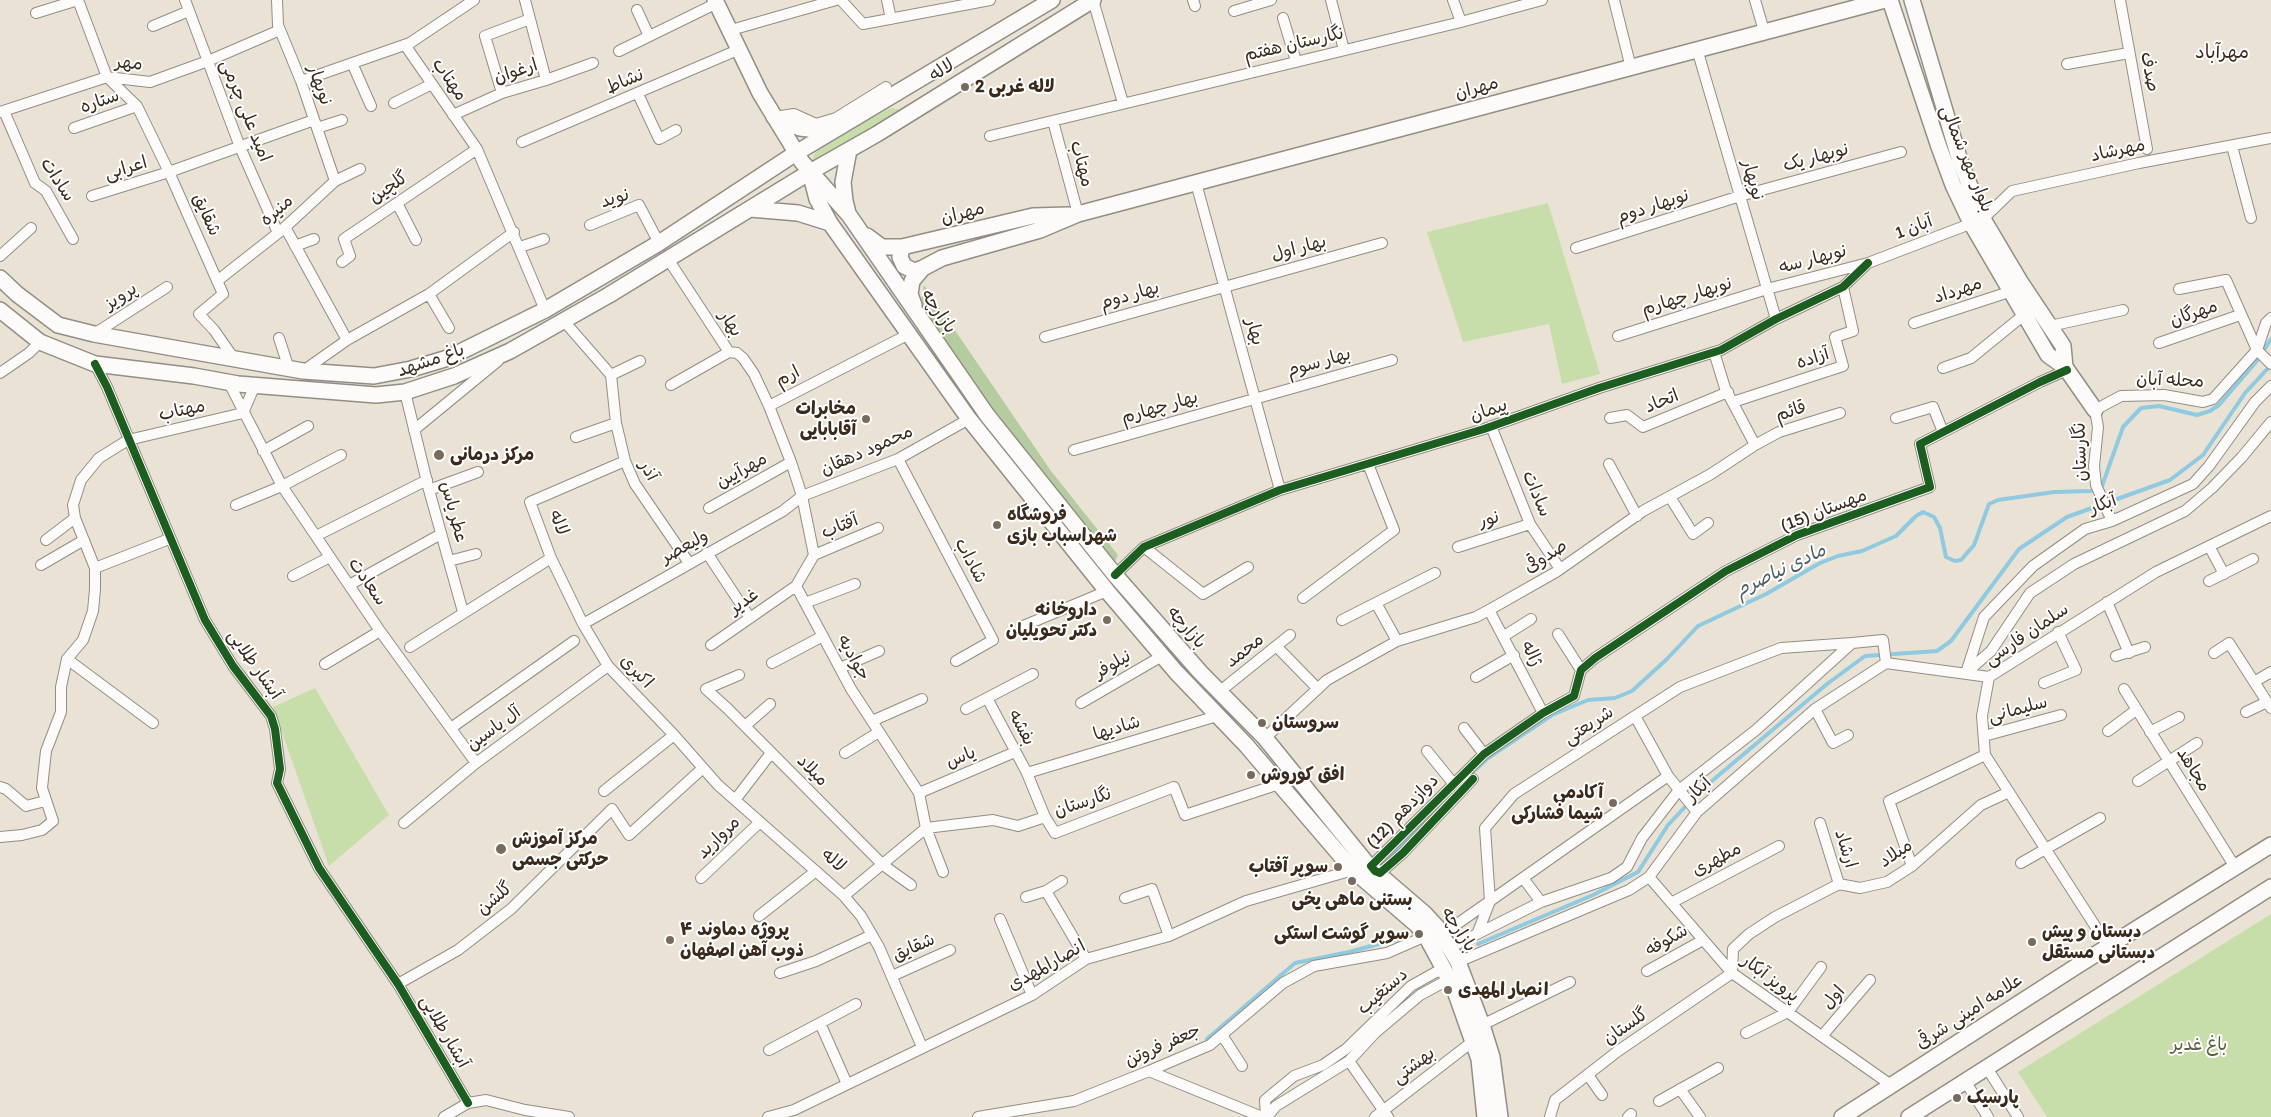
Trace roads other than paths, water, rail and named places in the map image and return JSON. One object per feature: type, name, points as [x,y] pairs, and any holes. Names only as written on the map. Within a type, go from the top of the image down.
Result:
[{"type":"main road","name":"لاله","points":[[796,152],[836,129],[892,89],[1051,0]]},
{"type":"main road","name":"لاله","points":[[810,172],[912,112],[1093,0]]},
{"type":"main road","name":"مهران","points":[[923,268],[942,258],[1040,230],[1078,214],[1885,0]]},
{"type":"main road","name":"بلوار مهر شمالی","points":[[1890,0],[1953,185],[2063,346],[2066,369]]},
{"type":"main road","name":"بلوار مهر شمالی","points":[[1912,0],[1977,221],[2012,291],[2048,356],[2066,369],[2095,410]]},
{"type":"main road","name":"بازارچه","points":[[716,2],[774,117],[796,152],[810,172],[849,214],[987,415],[1115,575],[1170,638],[1219,692],[1265,738],[1375,871],[1425,914],[1433,934],[1482,1025],[1492,1057],[1500,1117]]},
{"type":"main road","points":[[892,89],[912,112]]},
{"type":"main road","points":[[774,117],[800,128],[817,130],[836,129]]},
{"type":"main road","points":[[849,150],[844,182],[845,202],[849,214]]},
{"type":"main road","name":"باغ مشهد","points":[[0,278],[17,294],[58,325],[94,334],[296,370],[374,376],[411,369],[448,358],[545,310],[659,243],[796,152]]},
{"type":"main road","name":"بازارچه","points":[[810,172],[817,199],[830,223],[969,419],[1107,591],[1176,672],[1246,745],[1353,870],[1417,925],[1451,947],[1452,967],[1472,1042],[1479,1059],[1485,1117]]},
{"type":"main road","name":"باغ مشهد","points":[[0,310],[40,342],[95,364],[194,376],[229,383],[376,395],[406,392],[454,376],[510,351],[668,259],[810,172]]},
{"type":"main road","points":[[750,208],[798,213],[830,223]]},
{"type":"main road","name":"مهران","points":[[862,233],[882,247],[902,248],[1033,216],[1078,214]]},
{"type":"main road","points":[[902,248],[900,257],[904,266],[914,271],[923,268]]},
{"type":"main road","points":[[916,312],[910,294],[912,280],[923,268]]},
{"type":"main road","points":[[158,372],[166,365],[167,355],[162,346]]},
{"type":"main road","points":[[194,376],[186,368],[185,363],[188,358],[198,353]]},
{"type":"main road","points":[[448,358],[454,376]]},
{"type":"main road","points":[[1160,653],[1164,653],[1170,648],[1170,638]]},
{"type":"main road","points":[[1176,672],[1175,666],[1178,660],[1190,660]]},
{"type":"main road","name":"علامه امینی شرقی","points":[[1842,1117],[2108,946],[2271,845]]},
{"type":"main road","points":[[1909,1117],[2271,887]]},
{"type":"street","points":[[36,13],[78,0],[107,77]]},
{"type":"street","name":"امید علی چرمی","points":[[185,0],[240,147],[281,230]]},
{"type":"street","name":"نوبهار","points":[[277,0],[278,25],[301,81],[335,182]]},
{"type":"street","points":[[301,81],[405,45],[474,0]]},
{"type":"street","points":[[525,0],[546,80]]},
{"type":"street","points":[[731,30],[836,0]]},
{"type":"street","points":[[841,0],[863,24],[990,0]]},
{"type":"street","points":[[886,0],[891,19]]},
{"type":"street","points":[[1093,0],[1123,102]]},
{"type":"street","points":[[1234,11],[1271,0]]},
{"type":"street","points":[[1331,0],[1344,50]]},
{"type":"street","points":[[1453,0],[1461,22]]},
{"type":"street","name":"نگارستان هفتم","points":[[990,136],[1123,102],[1461,22],[1542,0]]},
{"type":"street","points":[[1614,0],[1632,68]]},
{"type":"street","points":[[1756,0],[1764,31]]},
{"type":"street","name":"صدف","points":[[2120,0],[2147,149]]},
{"type":"street","points":[[619,50],[716,2]]},
{"type":"street","points":[[637,10],[649,36]]},
{"type":"street","points":[[153,26],[189,11]]},
{"type":"street","points":[[1283,18],[1296,61]]},
{"type":"street","points":[[502,93],[485,36],[530,19]]},
{"type":"street","name":"مهر","points":[[2,111],[107,77],[150,82],[208,61],[280,30]]},
{"type":"street","name":"مهتاب","points":[[405,45],[477,149],[514,232],[545,310]]},
{"type":"street","name":"نشاط","points":[[522,142],[740,49]]},
{"type":"street","name":"نوبهار","points":[[1697,49],[1776,319]]},
{"type":"street","points":[[2066,64],[2129,53]]},
{"type":"street","name":"ارغوان","points":[[453,115],[502,93],[546,80],[593,62]]},
{"type":"street","points":[[352,63],[371,106]]},
{"type":"street","name":"شقایق","points":[[107,77],[137,106],[169,172],[217,281]]},
{"type":"street","points":[[394,103],[432,84]]},
{"type":"street","points":[[774,117],[794,114],[816,124],[836,118],[892,89]]},
{"type":"street","points":[[638,94],[659,139],[676,130]]},
{"type":"street","name":"ستاره","points":[[74,128],[137,106]]},
{"type":"street","name":"سادات","points":[[2,111],[35,183],[46,191],[73,239]]},
{"type":"street","name":"اعرابی","points":[[92,196],[315,124],[342,120]]},
{"type":"street","name":"مهتاب","points":[[1053,121],[1078,214]]},
{"type":"street","name":"مهرشاد","points":[[1977,221],[2012,191],[2139,163],[2271,138]]},
{"type":"street","points":[[2232,146],[2251,218]]},
{"type":"street","name":"گلچین","points":[[342,262],[350,256],[344,239],[477,149]]},
{"type":"street","name":"نوبهار یک","points":[[1740,196],[1900,152]]},
{"type":"street","name":"منیره","points":[[217,281],[281,230],[335,182],[360,169]]},
{"type":"street","name":"بهار","points":[[1196,183],[1280,490]]},
{"type":"street","name":"نوبهار دوم","points":[[1576,248],[1740,196]]},
{"type":"street","points":[[397,202],[416,240]]},
{"type":"street","name":"نوید","points":[[590,225],[639,205],[659,243]]},
{"type":"street","name":"1 آبان","points":[[1868,263],[1977,221]]},
{"type":"street","points":[[0,256],[31,228]]},
{"type":"street","points":[[281,230],[295,246],[347,340]]},
{"type":"street","points":[[279,338],[296,370],[429,294],[514,232]]},
{"type":"street","points":[[295,246],[314,239]]},
{"type":"street","points":[[520,247],[544,240]]},
{"type":"street","name":"بهار اول","points":[[1224,286],[1382,243]]},
{"type":"street","name":"بهار","points":[[668,259],[729,352],[671,385]]},
{"type":"street","name":"نوبهار سه","points":[[1767,289],[1868,263]]},
{"type":"street","name":"پیمان","points":[[1115,575],[1144,547],[1280,490],[1492,426],[1600,388],[1714,352],[1776,319],[1843,288],[1868,263]]},
{"type":"street","points":[[2179,289],[2226,280],[2256,350],[2271,364]]},
{"type":"street","points":[[217,281],[223,294],[199,314],[214,330],[236,360]]},
{"type":"street","name":"بهار دوم","points":[[1045,337],[1224,286]]},
{"type":"street","name":"پرویز","points":[[94,334],[167,287]]},
{"type":"street","name":"آزاده","points":[[1730,397],[1843,366],[1835,337],[1853,331],[1843,288]]},
{"type":"street","name":"نوبهار چهارم","points":[[1618,336],[1767,289]]},
{"type":"street","name":"مهرداد","points":[[1914,323],[2012,291]]},
{"type":"street","points":[[429,294],[449,328]]},
{"type":"street","points":[[2050,326],[2123,310]]},
{"type":"street","points":[[1943,368],[1971,358],[2025,314]]},
{"type":"street","name":"مهرگان","points":[[2159,343],[2240,315]]},
{"type":"street","points":[[2256,350],[2266,323],[2271,318]]},
{"type":"street","points":[[563,320],[611,375],[640,361]]},
{"type":"street","name":"ارم","points":[[802,496],[769,406],[785,396],[909,334]]},
{"type":"street","points":[[0,373],[29,353],[40,342]]},
{"type":"street","name":"محله آبان","points":[[2095,410],[2121,396],[2164,395],[2203,402],[2213,399],[2256,350]]},
{"type":"street","points":[[414,430],[510,351]]},
{"type":"street","points":[[328,352],[331,374]]},
{"type":"street","points":[[729,352],[737,353],[743,358],[754,374],[769,406]]},
{"type":"street","points":[[1714,352],[1730,397],[1755,445]]},
{"type":"street","name":"بهار سوم","points":[[1255,398],[1392,360]]},
{"type":"street","name":"آبشار طلایی","points":[[95,364],[107,387],[169,539],[205,620],[233,666],[271,716],[275,730],[280,770],[277,783],[319,868],[398,984],[468,1103]]},
{"type":"street","name":"مهستان (15)","points":[[1581,670],[1595,658],[1726,571],[1797,535],[1930,487],[1920,444],[2066,369]]},
{"type":"street","name":"آذر","points":[[611,375],[616,423],[625,461],[635,484],[689,563]]},
{"type":"street","name":"سعادت","points":[[229,383],[282,486],[380,630],[476,763]]},
{"type":"street","points":[[243,413],[255,385]]},
{"type":"street","name":"آبکار","points":[[1966,673],[1984,616],[2033,566],[2085,529],[2112,521],[2193,484],[2209,466],[2255,402],[2271,386]]},
{"type":"street","name":"عطر یاس","points":[[406,392],[428,485],[463,612]]},
{"type":"street","name":"اتحاد","points":[[1610,418],[1627,415],[1643,427],[1730,397]]},
{"type":"street","name":"بهار چهارم","points":[[1074,450],[1255,398]]},
{"type":"street","points":[[1896,418],[1933,407],[1943,432]]},
{"type":"street","name":"نگارستان","points":[[2095,410],[2098,427],[2094,466],[2096,485],[2112,521]]},
{"type":"street","name":"مهتاب","points":[[75,518],[72,505],[81,480],[99,458],[128,440],[243,413]]},
{"type":"street","name":"قائم","points":[[1755,445],[1779,432],[1840,413]]},
{"type":"street","name":"محمود دهقان","points":[[802,496],[898,459],[969,419]]},
{"type":"street","points":[[1966,673],[1991,651],[2030,593],[2074,564],[2185,511],[2236,463],[2271,422]]},
{"type":"street","points":[[576,437],[616,423]]},
{"type":"street","points":[[264,451],[308,426]]},
{"type":"street","name":"سادات","points":[[1492,426],[1530,524],[1560,569]]},
{"type":"street","name":"صدوقی","points":[[1265,738],[1327,680],[1397,642],[1476,617],[1489,610],[1560,569],[1637,516],[1712,474],[1755,445]]},
{"type":"street","points":[[236,505],[282,486],[341,455]]},
{"type":"street","name":"شاداب","points":[[898,459],[993,640],[956,661]]},
{"type":"street","name":"لاله","points":[[583,624],[551,558],[530,502],[625,461]]},
{"type":"street","name":"مهرآیین","points":[[709,508],[791,462]]},
{"type":"street","points":[[1303,598],[1394,530],[1368,464]]},
{"type":"street","points":[[1608,464],[1637,516]]},
{"type":"street","points":[[316,536],[428,485],[478,472]]},
{"type":"street","points":[[796,586],[814,555],[802,496]]},
{"type":"street","name":"ولیعصر","points":[[583,624],[783,511],[802,496]]},
{"type":"street","points":[[1670,497],[1693,534],[1708,522]]},
{"type":"street","name":"سلمان فارسی","points":[[2108,946],[1985,755],[1982,716],[1990,677],[2058,632],[2156,572],[2271,516]]},
{"type":"street","points":[[0,837],[22,836],[42,830],[53,821],[42,788],[46,751],[61,712],[61,687],[67,659],[83,640],[93,611],[95,568],[75,518],[46,540]]},
{"type":"street","name":"نور","points":[[1458,547],[1530,524]]},
{"type":"street","name":"آفتاب","points":[[814,555],[878,528]]},
{"type":"street","points":[[350,584],[441,534]]},
{"type":"street","points":[[95,568],[169,539]]},
{"type":"street","points":[[41,565],[84,540]]},
{"type":"street","points":[[2209,546],[2224,574]]},
{"type":"street","points":[[1144,547],[1203,594],[1248,567]]},
{"type":"street","points":[[707,553],[750,618]]},
{"type":"street","points":[[449,561],[476,554]]},
{"type":"street","points":[[293,576],[330,557]]},
{"type":"street","points":[[410,647],[551,558]]},
{"type":"street","points":[[2209,581],[2254,559]]},
{"type":"street","points":[[1342,620],[1435,572]]},
{"type":"street","points":[[805,603],[855,584]]},
{"type":"street","name":"غدیر","points":[[711,645],[796,586]]},
{"type":"street","name":"جوادیه","points":[[796,586],[840,668],[918,793],[926,828]]},
{"type":"street","points":[[1023,626],[1107,591]]},
{"type":"street","points":[[2107,602],[2129,653]]},
{"type":"street","points":[[1376,604],[1397,642]]},
{"type":"street","name":"ژاله","points":[[1489,610],[1543,714]]},
{"type":"street","points":[[1504,636],[1531,618]]},
{"type":"street","name":"اکبری","points":[[583,624],[608,666],[674,735]]},
{"type":"street","points":[[325,664],[380,630]]},
{"type":"street","points":[[2044,683],[2076,670],[2058,632]]},
{"type":"street","points":[[1558,634],[1581,670]]},
{"type":"street","name":"محمد","points":[[1219,692],[1290,635]]},
{"type":"street","points":[[772,663],[823,636]]},
{"type":"street","points":[[1852,643],[1883,640],[1886,663],[1990,677]]},
{"type":"street","points":[[451,728],[574,641]]},
{"type":"street","name":"آبکار","points":[[1451,947],[1541,902],[1611,878],[1627,866],[1642,838],[1679,790],[1756,730],[1852,643]]},
{"type":"street","name":"شریعتی","points":[[1490,901],[1485,828],[1514,794],[1680,687],[1782,648],[1852,643]]},
{"type":"street","points":[[2214,653],[2229,643],[2269,705],[2246,712]]},
{"type":"street","points":[[1276,646],[1318,689]]},
{"type":"street","points":[[2116,656],[2145,647]]},
{"type":"street","points":[[840,668],[879,652]]},
{"type":"street","name":"نیلوفر","points":[[1081,703],[1160,653]]},
{"type":"street","points":[[1476,677],[1514,655]]},
{"type":"street","points":[[67,659],[153,723]]},
{"type":"street","name":"آبکار","points":[[1452,967],[1629,890],[1649,877],[1697,812],[1814,710],[1886,663]]},
{"type":"street","name":"آل یاسین","points":[[404,823],[476,763],[608,666]]},
{"type":"street","name":"دوازدهم (12)","points":[[1473,779],[1403,853],[1380,873],[1375,871],[1371,866],[1484,754],[1543,714],[1574,696],[1581,670]]},
{"type":"street","points":[[2254,682],[2271,672]]},
{"type":"street","points":[[966,709],[1033,674]]},
{"type":"street","name":"میلاد","points":[[739,675],[706,689],[883,865],[911,885]]},
{"type":"street","name":"مجاهد","points":[[2124,689],[2235,867]]},
{"type":"street","name":"بفشه","points":[[987,698],[1027,773],[1045,817]]},
{"type":"street","points":[[872,721],[922,699]]},
{"type":"street","points":[[745,726],[770,704]]},
{"type":"street","points":[[1814,710],[1834,743],[1848,735]]},
{"type":"street","points":[[2108,731],[2136,710]]},
{"type":"street","name":"سلیمانی","points":[[1984,736],[2061,715]]},
{"type":"street","name":"شادیها","points":[[1027,773],[1217,716]]},
{"type":"street","points":[[1635,716],[1668,776],[1697,812]]},
{"type":"street","points":[[2150,732],[2179,717]]},
{"type":"street","points":[[1464,728],[1484,754]]},
{"type":"street","points":[[844,753],[879,732]]},
{"type":"street","points":[[604,791],[674,735]]},
{"type":"street","name":"لاله","points":[[674,735],[735,800],[844,896],[861,916],[892,976],[922,1048]]},
{"type":"street","points":[[2138,782],[2168,761],[2198,744]]},
{"type":"street","points":[[1427,750],[1453,783]]},
{"type":"street","points":[[735,800],[771,752]]},
{"type":"street","name":"یاس","points":[[918,793],[1016,752]]},
{"type":"street","points":[[1912,866],[1889,801],[1985,755]]},
{"type":"street","name":"گلشن","points":[[398,984],[458,950],[510,909],[612,809],[629,835],[703,768]]},
{"type":"street","points":[[1433,934],[1458,924],[1668,776]]},
{"type":"street","name":"نگارستان","points":[[926,828],[993,820],[1018,826],[1045,817],[1055,833],[1174,787],[1185,815],[1279,784]]},
{"type":"street","points":[[0,787],[6,789],[26,806],[45,801]]},
{"type":"street","name":"میلاد","points":[[1839,884],[1860,888],[1887,882],[1912,866],[1981,806],[2009,792]]},
{"type":"street","points":[[2021,863],[2100,818]]},
{"type":"street","name":"مروارید","points":[[701,878],[760,822]]},
{"type":"street","name":"ارشاد","points":[[1820,823],[1839,884]]},
{"type":"street","points":[[844,896],[926,828],[943,872]]},
{"type":"street","name":"مطهری","points":[[1671,903],[1779,846]]},
{"type":"street","name":"انصارالمهدی","points":[[768,1117],[794,1110],[1032,995],[1086,958],[1169,936],[1246,901],[1353,870]]},
{"type":"street","points":[[759,916],[816,871]]},
{"type":"street","name":"پرویز آبکار","points":[[1649,877],[1732,973],[1891,1085]]},
{"type":"street","points":[[1523,878],[1541,902]]},
{"type":"street","points":[[1026,898],[1046,891],[1062,881]]},
{"type":"street","points":[[1732,973],[1733,950],[1749,934],[1775,917],[1839,884]]},
{"type":"street","points":[[1125,898],[1152,889],[1169,936]]},
{"type":"street","points":[[1046,891],[1086,958]]},
{"type":"street","points":[[1478,932],[1490,901]]},
{"type":"street","points":[[1000,919],[1032,995]]},
{"type":"street","name":"جعفر فروتن","points":[[978,1117],[1074,1101],[1149,1071],[1210,1045],[1283,984],[1314,966],[1387,953],[1433,934]]},
{"type":"street","points":[[780,973],[816,961],[872,935]]},
{"type":"street","name":"شکوفه","points":[[1647,971],[1703,940]]},
{"type":"street","name":"شقایق","points":[[892,976],[950,950]]},
{"type":"street","name":"دستغیب","points":[[1267,1117],[1276,1106],[1349,1061],[1375,1033],[1420,995],[1444,982],[1452,967]]},
{"type":"street","name":"دستغیب","points":[[1267,1117],[1265,1100],[1294,1076],[1324,1065],[1346,1048],[1411,986],[1436,972],[1452,967]]},
{"type":"street","points":[[1746,1033],[1788,1012],[1821,967]]},
{"type":"street","name":"گلستان","points":[[1550,1117],[1555,1100],[1618,1051],[1732,973]]},
{"type":"street","name":"اول","points":[[1822,1036],[1870,980]]},
{"type":"street","points":[[1482,1025],[1570,982]]},
{"type":"street","points":[[769,1050],[856,1004]]},
{"type":"street","points":[[820,1023],[847,1084]]},
{"type":"street","points":[[1222,1035],[1242,1066]]},
{"type":"street","name":"بهشتی","points":[[1382,1115],[1472,1042]]},
{"type":"street","points":[[1349,1061],[1382,1115]]},
{"type":"street","points":[[1659,1101],[1718,1068]]},
{"type":"street","points":[[1987,1068],[2018,1117]]},
{"type":"street","points":[[1149,1071],[1262,1117]]},
{"type":"street","points":[[1588,1075],[1602,1095]]},
{"type":"street","points":[[1965,1081],[1988,1117]]},
{"type":"street","points":[[1680,1089],[1700,1117]]},
{"type":"street","points":[[444,1117],[468,1103],[486,1100],[524,1110],[569,1117]]},
{"type":"waterway","name":"مادی نیاصرم","points":[[1461,783],[1488,758],[1552,715],[1588,700],[1615,698],[1632,691],[1667,659],[1698,626],[1766,594],[1820,563],[1838,556],[1862,551],[1896,536],[1916,516],[1923,512],[1934,517],[1940,528],[1946,557],[1955,561],[1961,560],[1974,545],[1989,504],[1998,500],[2054,492],[2091,491],[2102,486],[2123,427],[2141,408],[2159,406],[2197,415],[2210,411],[2219,405],[2256,362],[2271,339]]},
{"type":"waterway","points":[[1478,944],[1593,895],[1638,872],[1668,825],[1700,791],[1827,684],[1865,656],[1937,651],[1951,641],[2019,549],[2067,517],[2170,480],[2203,455],[2245,393],[2271,365]]},
{"type":"waterway","name":"مادی نیاصرم","points":[[1378,867],[1422,826],[1447,797]]},
{"type":"waterway","points":[[1207,1039],[1295,963],[1349,952],[1397,939]]},
{"type":"place","name":"لاله غربی 2","points":[[965,87]]},
{"type":"place","name":"مخابرات آقابابایی","points":[[866,419]]},
{"type":"place","name":"مرکز درمانی","points":[[439,455]]},
{"type":"place","name":"فروشگاه شهراسباب بازی","points":[[997,525]]},
{"type":"place","name":"داروخانه دکتر تحویلیان","points":[[1107,620]]},
{"type":"place","name":"سروستان","points":[[1262,723]]},
{"type":"place","name":"افق کوروش","points":[[1251,775]]},
{"type":"place","name":"آکادمی شیما فشارکی","points":[[1613,803]]},
{"type":"place","name":"مرکز آموزش حرکتی جسمی","points":[[501,849]]},
{"type":"place","name":"سوپر آفتاب","points":[[1338,867]]},
{"type":"place","name":"بستنی ماهی یخی","points":[[1352,881]]},
{"type":"place","name":"سوپر گوشت استکی","points":[[1419,934]]},
{"type":"place","name":"پروژه دماوند ۴ ذوب آهن اصفهان","points":[[670,940]]},
{"type":"place","name":"دبستان و پیش دبستانی مستقل","points":[[2032,942]]},
{"type":"place","name":"انصار المهدی","points":[[1448,990]]},
{"type":"place","name":"پارسیک","points":[[1957,1098]]},
{"type":"district","name":"مهرآباد","points":[[2222,53]]},
{"type":"park label","name":"باغ غدیر","points":[[2199,1045]]}]
